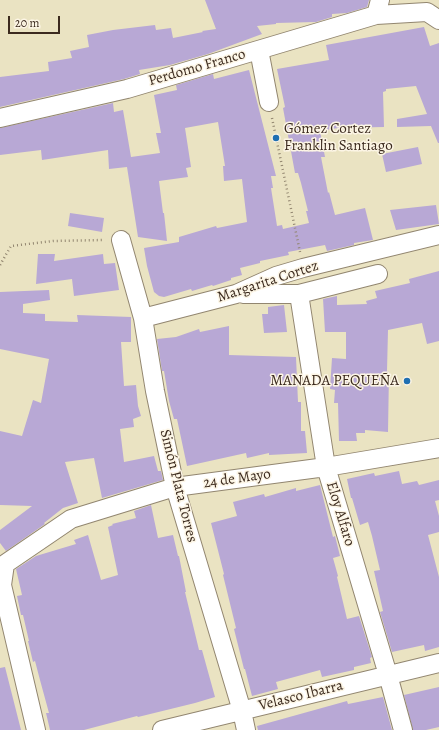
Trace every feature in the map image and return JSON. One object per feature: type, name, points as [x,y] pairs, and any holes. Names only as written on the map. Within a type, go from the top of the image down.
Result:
[{"type":"street","name":"Perdomo Franco","points":[[0,118],[127,89],[259,50],[378,8],[427,12],[439,20]]},
{"type":"street","points":[[259,50],[269,102]]},
{"type":"street","name":"Margarita Cortez","points":[[143,318],[236,294],[276,276],[303,268],[439,235]]},
{"type":"street","name":"Simón Plata Torres","points":[[121,240],[143,318],[155,390],[175,487],[242,711],[246,730]]},
{"type":"street","points":[[236,294],[298,294],[378,274]]},
{"type":"street","name":"Eloy Alfaro","points":[[298,294],[326,467],[403,730]]},
{"type":"street","name":"24 de Mayo","points":[[36,730],[2,585],[5,564],[71,519],[175,487],[326,467],[439,448]]},
{"type":"street","name":"Velasco Ibarra","points":[[162,730],[439,662]]},
{"type":"path","points":[[269,102],[303,268]]},
{"type":"path","points":[[0,265],[10,246],[53,241],[121,240]]},
{"type":"building","points":[[205,0],[369,0],[367,7],[347,13],[332,14],[332,17],[316,22],[276,23],[257,26],[262,34],[208,54],[170,65],[139,70],[140,74],[124,79],[0,107],[0,77],[49,71],[48,62],[72,58],[70,51],[89,47],[87,35],[155,25],[156,30],[171,28],[173,38],[216,29]]},
{"type":"building","points":[[424,27],[430,46],[439,43],[439,143],[431,126],[397,127],[397,119],[427,114],[416,86],[386,89],[386,91],[383,92],[384,127],[338,128],[320,131],[325,157],[321,157],[328,193],[329,192],[335,215],[365,208],[373,240],[354,243],[354,245],[327,251],[325,245],[288,252],[289,255],[260,261],[260,263],[240,268],[242,275],[231,278],[231,280],[192,291],[191,289],[164,297],[159,296],[154,292],[144,248],[179,242],[179,237],[216,226],[217,228],[247,222],[242,179],[224,181],[223,166],[225,166],[218,122],[185,128],[191,167],[186,168],[188,177],[159,181],[167,241],[138,237],[127,167],[109,169],[108,150],[42,160],[41,150],[0,155],[0,128],[113,103],[114,112],[123,110],[131,157],[160,153],[156,133],[161,133],[154,95],[177,90],[176,85],[213,74],[214,79],[249,70],[276,176],[271,176],[273,188],[271,188],[277,226],[282,225],[283,229],[309,223],[306,211],[308,211],[301,183],[298,173],[295,173],[283,108],[285,107],[277,69],[329,60],[326,45]]},
{"type":"building","points":[[418,147],[422,164],[386,172],[382,154]]},
{"type":"building","points":[[436,205],[439,224],[396,230],[390,210]]},
{"type":"building","points":[[70,213],[104,218],[102,232],[68,226]]},
{"type":"building","points":[[38,254],[55,254],[54,261],[103,254],[104,264],[115,263],[119,290],[74,296],[72,279],[36,284]]},
{"type":"building","points":[[439,271],[439,341],[427,344],[422,323],[388,330],[388,432],[365,430],[365,433],[356,433],[357,441],[339,441],[338,403],[334,403],[335,390],[330,389],[332,358],[346,359],[346,332],[325,332],[323,299],[337,296],[337,305],[367,304],[366,301],[377,298],[375,291],[410,283],[409,279]]},
{"type":"building","points":[[49,290],[50,300],[23,304],[23,313],[45,314],[45,321],[78,322],[77,315],[131,317],[131,342],[121,342],[124,386],[136,385],[138,406],[141,416],[133,419],[134,427],[120,429],[124,462],[154,456],[158,471],[161,471],[163,480],[102,498],[94,458],[65,462],[78,503],[63,508],[44,523],[45,524],[6,551],[0,543],[0,530],[32,506],[0,505],[0,431],[22,436],[33,400],[41,403],[49,359],[0,349],[0,292]]},
{"type":"building","points":[[284,305],[287,332],[264,333],[262,314],[268,314],[268,307]]},
{"type":"building","points":[[229,326],[229,355],[296,357],[298,402],[301,402],[301,431],[305,431],[307,453],[269,455],[269,453],[247,458],[246,453],[187,466],[177,419],[174,419],[169,401],[157,339],[176,337],[199,329],[200,332]]},
{"type":"building","points":[[399,471],[402,484],[417,481],[419,485],[439,480],[439,500],[435,501],[439,516],[439,532],[428,535],[439,577],[439,647],[425,651],[424,645],[392,652],[380,612],[383,611],[374,571],[380,570],[372,536],[368,522],[360,525],[351,498],[347,479],[374,473],[375,476]]},
{"type":"building","points":[[320,485],[333,537],[335,536],[340,556],[333,558],[347,619],[359,616],[372,657],[370,658],[371,663],[354,667],[354,670],[322,677],[320,670],[276,682],[278,689],[252,696],[234,629],[236,628],[211,523],[237,516],[233,502],[264,494],[265,497],[296,488],[296,491]]},
{"type":"building","points":[[151,505],[158,538],[173,535],[179,556],[185,592],[199,650],[202,650],[215,697],[84,730],[50,730],[46,713],[49,713],[35,661],[33,662],[23,615],[21,615],[17,596],[22,595],[16,569],[36,556],[76,544],[74,540],[88,535],[101,580],[118,575],[108,527],[113,525],[112,524],[136,518],[134,511]]},
{"type":"building","points":[[5,667],[21,730],[0,730],[0,668]]},
{"type":"building","points":[[439,687],[439,727],[426,730],[413,730],[404,695]]},
{"type":"building","points":[[383,697],[392,730],[258,730],[257,726],[347,701],[348,704]]},
{"type":"place","name":"Gómez Cortez Franklin Santiago","points":[[276,138]]},
{"type":"place","name":"MANADA PEQUEÑA","points":[[407,381]]}]
